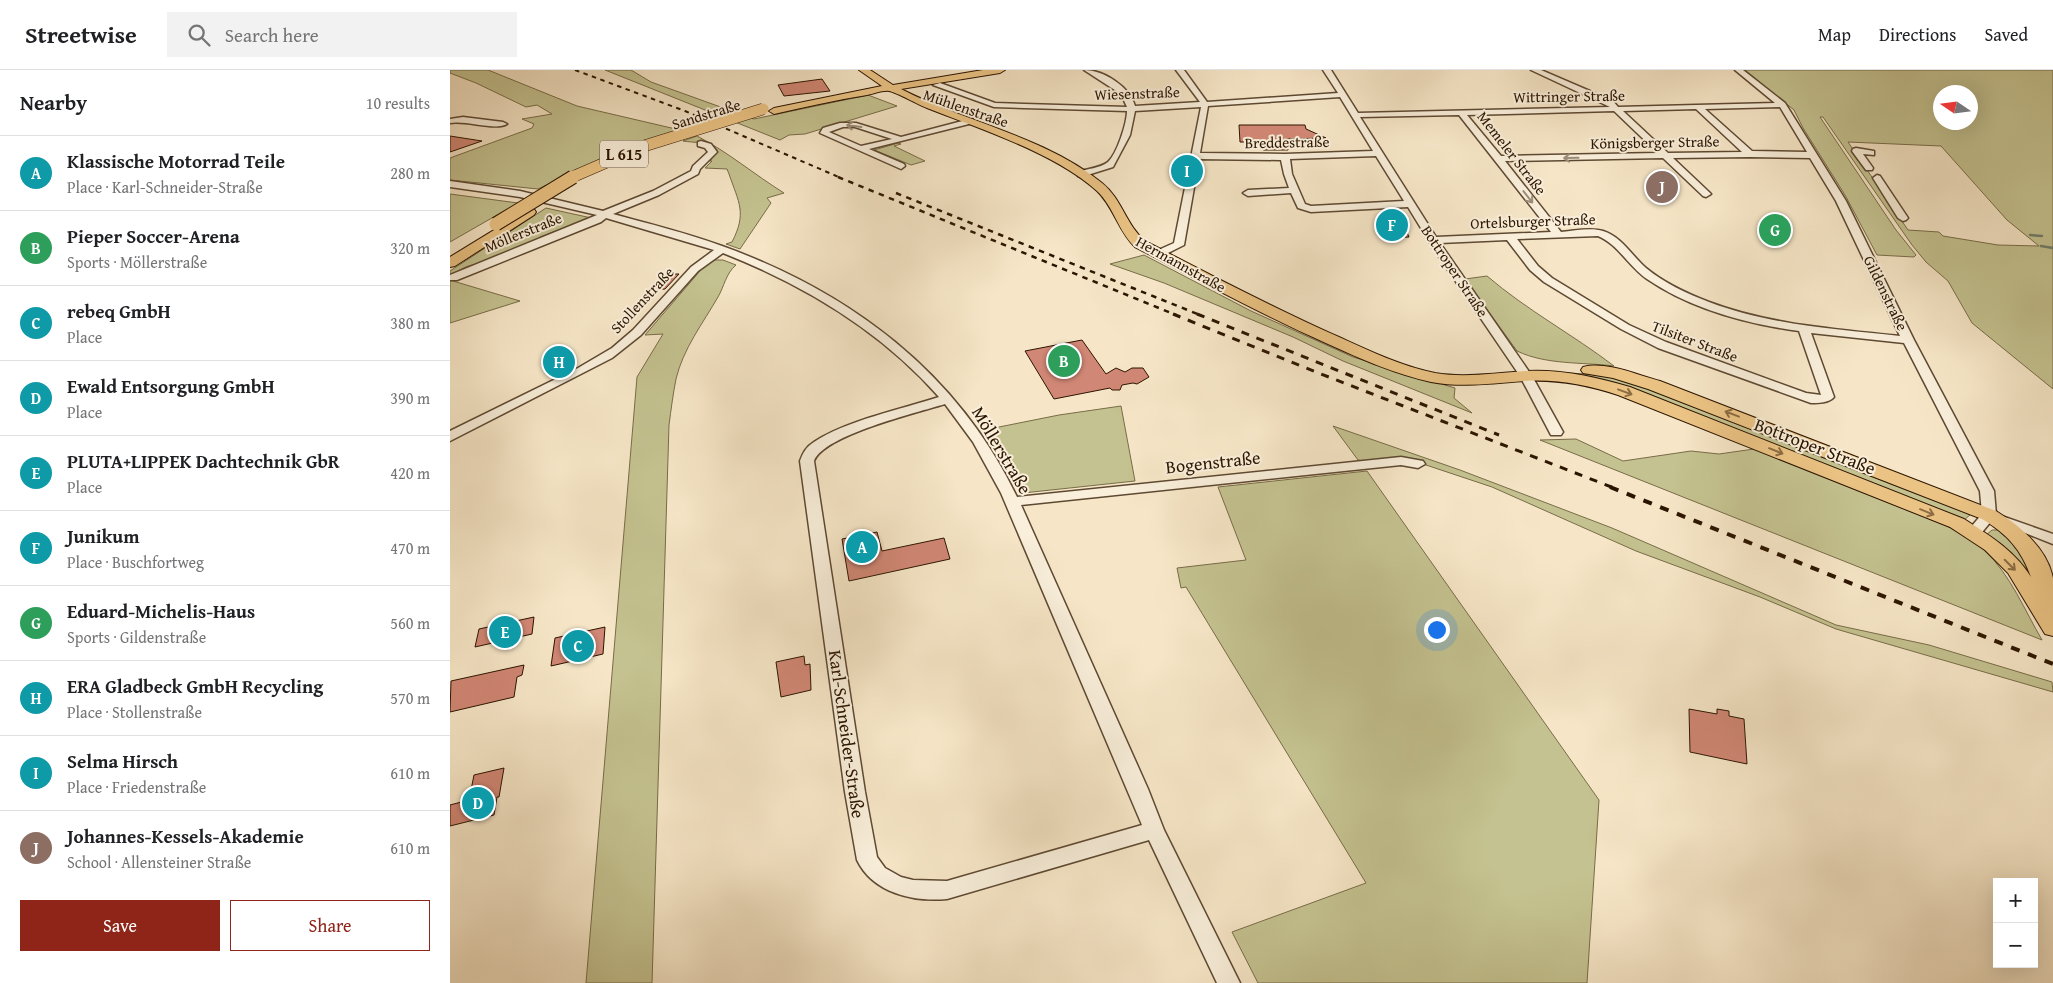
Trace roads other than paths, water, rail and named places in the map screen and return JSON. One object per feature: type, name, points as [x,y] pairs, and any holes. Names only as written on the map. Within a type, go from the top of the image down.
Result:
[{"type":"main road","points":[[864,70],[883,88]]},
{"type":"main road","name":"Sandstraße","points":[[450,263],[577,183],[630,158],[693,134],[769,110],[984,70]]},
{"type":"main road","name":"Sandstraße","points":[[450,254],[534,200],[600,164],[686,131],[838,94],[1000,70]]},
{"type":"main road","points":[[853,71],[883,88]]},
{"type":"main road","points":[[838,94],[850,88],[854,82]]},
{"type":"main road","name":"Mühlenstraße","points":[[883,88],[921,109],[966,122],[1015,140],[1042,152],[1081,174]]},
{"type":"main road","name":"Hermannstraße","points":[[1081,174],[1104,190],[1112,200],[1135,241],[1320,336],[1378,360],[1418,373],[1450,380],[1485,380],[1523,373]]},
{"type":"main road","name":"Bottroper Straße","points":[[1523,373],[1544,366],[1615,373],[1634,378],[1989,514],[2010,529],[2026,544],[2041,574],[2053,612]]},
{"type":"main road","name":"Bottroper Straße","points":[[1523,373],[1574,378],[1596,382],[1624,391],[1957,523],[1992,546],[2016,569],[2053,629]]},
{"type":"street","points":[[1081,174],[1110,165],[1131,121],[1128,96],[1088,70]]},
{"type":"street","points":[[1158,254],[1179,245],[1205,104],[1180,70]]},
{"type":"street","name":"Bottroper Straße","points":[[1327,70],[1432,240],[1523,373],[1556,432]]},
{"type":"street","points":[[1535,70],[1601,98],[1617,109],[1706,194]]},
{"type":"street","name":"Gildenstraße","points":[[1739,70],[1782,105],[1841,201],[1908,340],[1987,491],[1989,514]]},
{"type":"street","name":"Wiesenstraße","points":[[937,85],[994,105],[1130,109],[1342,95]]},
{"type":"street","name":"Wittringer Straße","points":[[1356,115],[1782,105]]},
{"type":"street","points":[[1698,107],[1750,154]]},
{"type":"street","name":"Memeler Straße","points":[[1462,113],[1558,234]]},
{"type":"street","points":[[451,118],[490,125],[503,124]]},
{"type":"street","points":[[862,148],[966,122]]},
{"type":"street","points":[[900,139],[851,124],[826,130],[824,133],[901,166]]},
{"type":"street","name":"Möllerstraße","points":[[452,278],[598,220],[605,214],[656,194],[695,172],[696,168],[713,152],[708,146],[701,144]]},
{"type":"street","points":[[1869,168],[1856,151],[1871,153]]},
{"type":"street","name":"Breddestraße","points":[[1196,156],[1379,153]]},
{"type":"street","name":"Königsberger Straße","points":[[1499,159],[1666,155],[1812,155]]},
{"type":"street","points":[[1285,156],[1288,174],[1301,206],[1311,209],[1410,204]]},
{"type":"street","points":[[1877,178],[1903,218]]},
{"type":"street","name":"Möllerstraße","points":[[450,184],[525,193],[541,199],[605,214],[722,249],[763,266],[826,297],[864,322],[906,356],[947,399],[980,443],[1013,502],[1154,830],[1229,983]]},
{"type":"street","points":[[1248,192],[1295,190]]},
{"type":"street","name":"Möllerstraße","points":[[450,191],[541,199]]},
{"type":"street","name":"Ortelsburger Straße","points":[[1432,240],[1592,233],[1606,235],[1644,271],[1682,294],[1739,315],[1804,329],[1908,340]]},
{"type":"street","name":"Tilsiter Straße","points":[[1510,237],[1534,268],[1548,280],[1625,328],[1662,345],[1801,396],[1813,400],[1822,399],[1828,397],[1827,392],[1804,329]]},
{"type":"street","name":"Stollenstraße","points":[[450,437],[582,370],[620,348],[646,324],[697,266],[722,249]]},
{"type":"street","name":"Karl-Schneider-Straße","points":[[947,399],[840,433],[817,446],[810,452],[807,461],[855,792],[867,860],[878,874],[895,884],[921,890],[947,890],[1154,830]]},
{"type":"street","name":"Bogenstraße","points":[[1013,502],[1401,461],[1418,464]]},
{"type":"street","points":[[1974,533],[1989,514],[2053,539]]},
{"type":"waterway","points":[[2030,235],[2042,236]]},
{"type":"waterway","points":[[2041,246],[2053,248]]},
{"type":"railway","points":[[575,70],[685,111],[841,178]]},
{"type":"railway","points":[[838,177],[1176,315]]},
{"type":"railway","points":[[896,193],[1200,315]]},
{"type":"railway","points":[[1173,314],[1614,488]]},
{"type":"railway","points":[[1197,314],[1499,435]]},
{"type":"railway","points":[[1610,487],[2053,664]]},
{"type":"place","name":"Selma Hirsch","points":[[1187,171]]},
{"type":"place","name":"Johannes-Kessels-Akademie","points":[[1662,187]]},
{"type":"place","name":"Junikum","points":[[1392,225]]},
{"type":"place","name":"Eduard-Michelis-Haus","points":[[1775,230]]},
{"type":"place","name":"Pieper Soccer-Arena","points":[[1064,361]]},
{"type":"place","name":"ERA Gladbeck GmbH Recycling","points":[[559,362]]},
{"type":"place","name":"Klassische Motorrad Teile","points":[[862,547]]},
{"type":"place","name":"PLUTA+LIPPEK Dachtechnik GbR","points":[[505,632]]},
{"type":"place","name":"rebeq GmbH","points":[[578,646]]},
{"type":"place","name":"Ewald Entsorgung GmbH","points":[[478,803]]}]
